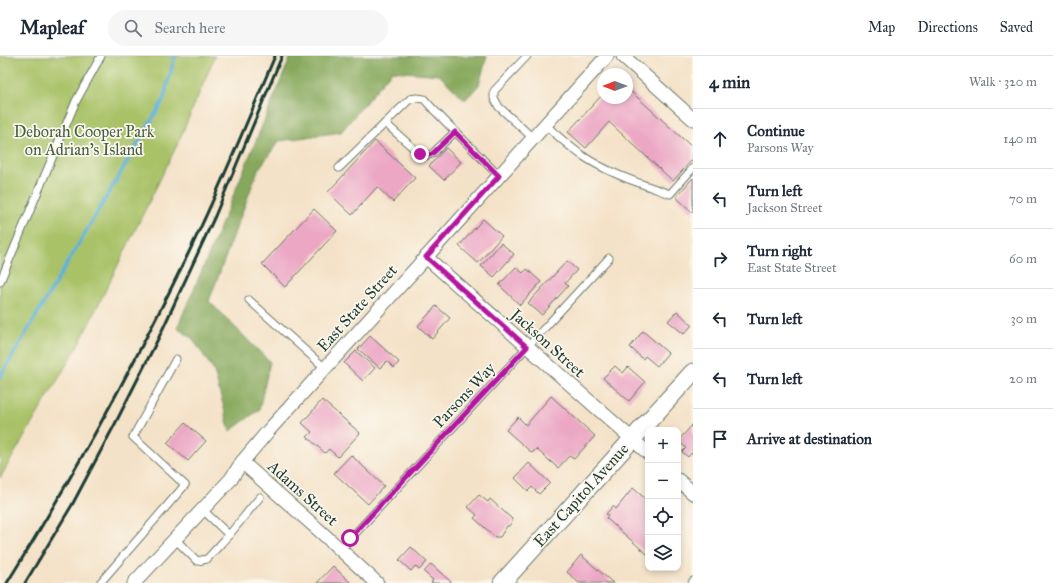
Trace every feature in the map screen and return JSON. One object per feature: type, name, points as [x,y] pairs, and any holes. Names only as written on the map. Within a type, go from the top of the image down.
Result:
[{"type":"street","name":"East State Street","points":[[137,582],[231,479],[242,462],[269,430],[607,56]]},
{"type":"street","points":[[623,56],[693,119]]},
{"type":"street","name":"Jackson Street","points":[[426,257],[645,451]]},
{"type":"street","name":"East Capitol Avenue","points":[[502,583],[693,372]]},
{"type":"street","name":"Adams Street","points":[[242,462],[377,583]]},
{"type":"street","points":[[681,483],[693,493]]},
{"type":"lane","points":[[0,282],[76,101],[101,56]]},
{"type":"lane","points":[[527,56],[494,91],[494,98],[499,108],[533,138]]},
{"type":"lane","points":[[339,168],[410,99],[417,98],[424,99],[499,176]]},
{"type":"lane","points":[[386,123],[420,154],[425,156],[432,154],[455,132]]},
{"type":"lane","points":[[546,124],[580,154],[607,170],[670,194],[693,168]]},
{"type":"lane","name":"Parsons Way","points":[[340,550],[609,258]]},
{"type":"lane","points":[[249,300],[325,368]]},
{"type":"lane","points":[[100,583],[185,485],[133,437],[176,359]]},
{"type":"lane","points":[[175,540],[197,561],[207,559],[260,497]]},
{"type":"lane","points":[[202,509],[228,535]]},
{"type":"green space","name":"Deborah Cooper Park on Adrian's Island","points":[[0,56],[215,56],[177,145],[80,342],[0,478]]},
{"type":"green space","points":[[291,56],[487,56],[479,85],[465,100],[439,75],[392,71],[341,132],[279,141],[258,170],[209,301],[270,362],[259,410],[230,431],[214,371],[192,338],[177,328]]},
{"type":"building","points":[[633,93],[693,148],[693,159],[673,181],[609,122],[586,148],[568,132],[597,101],[597,104],[633,104]]},
{"type":"building","points":[[375,141],[415,178],[393,202],[377,187],[352,215],[328,192]]},
{"type":"building","points":[[446,148],[461,162],[444,180],[429,166]]},
{"type":"building","points":[[693,178],[693,213],[676,197]]},
{"type":"building","points":[[314,209],[337,231],[285,287],[262,264]]},
{"type":"building","points":[[483,219],[502,236],[478,263],[459,246]]},
{"type":"building","points":[[501,243],[514,254],[494,277],[481,266]]},
{"type":"building","points":[[567,261],[577,270],[565,283],[568,286],[542,315],[528,303]]},
{"type":"building","points":[[516,267],[523,273],[527,269],[541,282],[520,305],[499,285]]},
{"type":"building","points":[[436,306],[450,318],[432,339],[418,326]]},
{"type":"building","points":[[677,311],[692,325],[684,334],[668,321]]},
{"type":"building","points":[[643,331],[668,353],[657,366],[645,356],[643,359],[630,347]]},
{"type":"building","points":[[370,336],[399,362],[394,368],[387,361],[380,368],[358,349]]},
{"type":"building","points":[[356,351],[375,368],[363,381],[344,363]]},
{"type":"building","points":[[615,366],[623,373],[628,367],[645,382],[629,401],[603,378]]},
{"type":"building","points":[[551,396],[595,436],[574,459],[569,456],[558,468],[536,449],[532,453],[506,430],[518,417],[526,425]]},
{"type":"building","points":[[322,400],[360,433],[338,457],[329,449],[325,453],[307,437],[312,432],[302,423]]},
{"type":"building","points":[[185,423],[206,441],[188,461],[167,443]]},
{"type":"building","points":[[693,424],[693,455],[691,453],[688,457],[682,452],[686,448],[681,444],[681,438]]},
{"type":"building","points":[[351,455],[384,486],[368,504],[334,473]]},
{"type":"building","points":[[529,463],[550,483],[539,494],[532,487],[528,491],[515,478]]},
{"type":"building","points":[[633,488],[645,498],[645,552],[606,518],[608,515],[606,514],[613,506],[616,509]]},
{"type":"building","points":[[479,495],[488,502],[490,499],[512,519],[512,522],[509,526],[507,526],[500,537],[495,537],[474,518],[477,515],[468,507]]},
{"type":"building","points":[[411,547],[427,562],[419,570],[415,566],[411,571],[399,560]]},
{"type":"building","points":[[581,555],[613,583],[579,583],[567,572]]},
{"type":"building","points":[[431,564],[452,583],[431,583],[433,580],[424,572]]},
{"type":"building","points":[[333,566],[351,583],[317,583]]},
{"type":"waterway","points":[[0,377],[163,101],[175,56]]},
{"type":"railway","points":[[7,583],[80,461],[147,336],[212,204],[275,56]]},
{"type":"railway","points":[[25,583],[72,505],[159,337],[215,216],[282,56]]},
{"type":"route","points":[[350,538],[527,347],[426,257],[499,176],[455,132],[432,154],[425,156],[420,154]]}]
